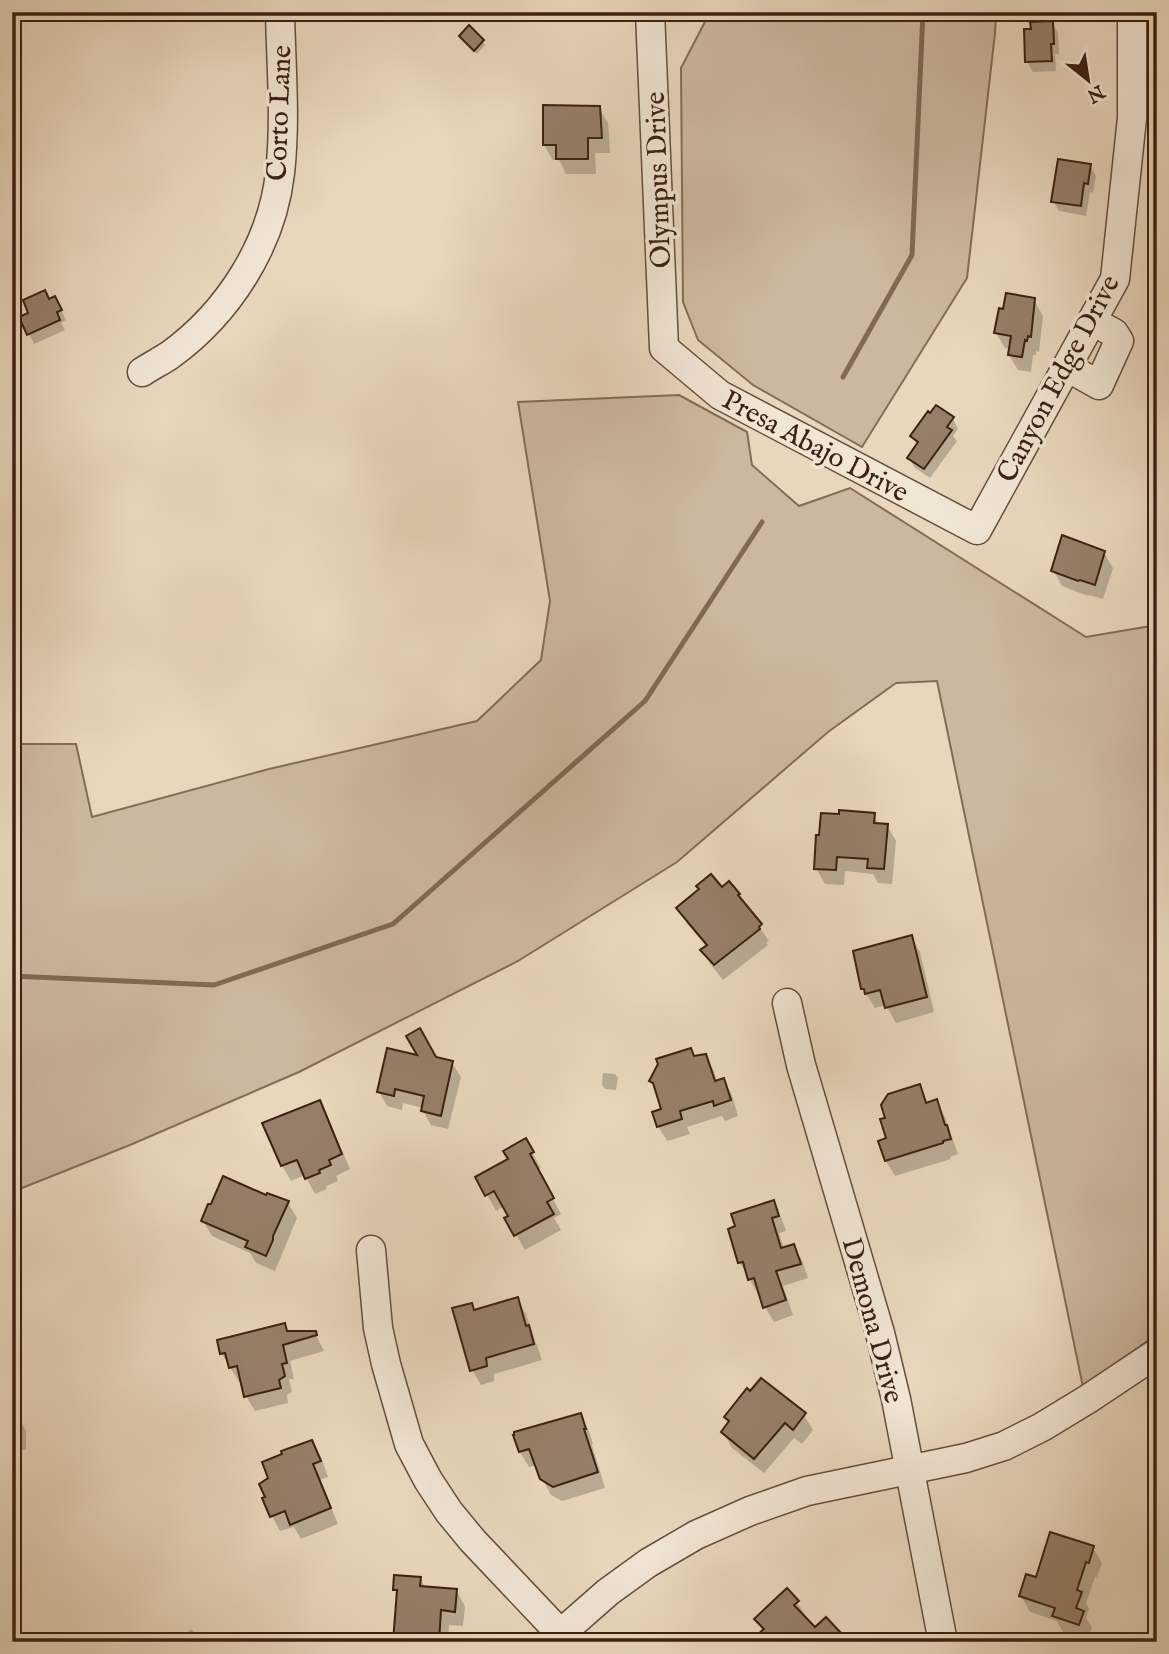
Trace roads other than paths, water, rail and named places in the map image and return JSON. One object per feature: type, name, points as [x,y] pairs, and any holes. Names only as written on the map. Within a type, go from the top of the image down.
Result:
[{"type":"street","name":"Corto Lane","points":[[142,372],[169,356],[194,335],[228,298],[246,272],[271,216],[280,176],[283,142],[280,12]]},
{"type":"street","name":"Canyon Edge Drive","points":[[976,530],[1115,279],[1132,118],[1132,12]]},
{"type":"street","name":"Olympus Drive","points":[[655,15],[664,348]]},
{"type":"street","name":"Presa Abajo Drive","points":[[664,348],[720,394],[976,530]]},
{"type":"street","name":"Demona Drive","points":[[787,1003],[802,1065],[880,1333],[896,1399],[943,1642]]},
{"type":"street","points":[[371,1250],[379,1328],[386,1364],[409,1444],[449,1512],[555,1637],[618,1585],[696,1535],[750,1511],[807,1491],[966,1458],[1004,1446],[1042,1427],[1157,1353]]},
{"type":"waterway","points":[[843,377],[912,255],[923,12]]},
{"type":"waterway","points":[[12,976],[214,985],[393,924],[645,701],[762,522]]}]
